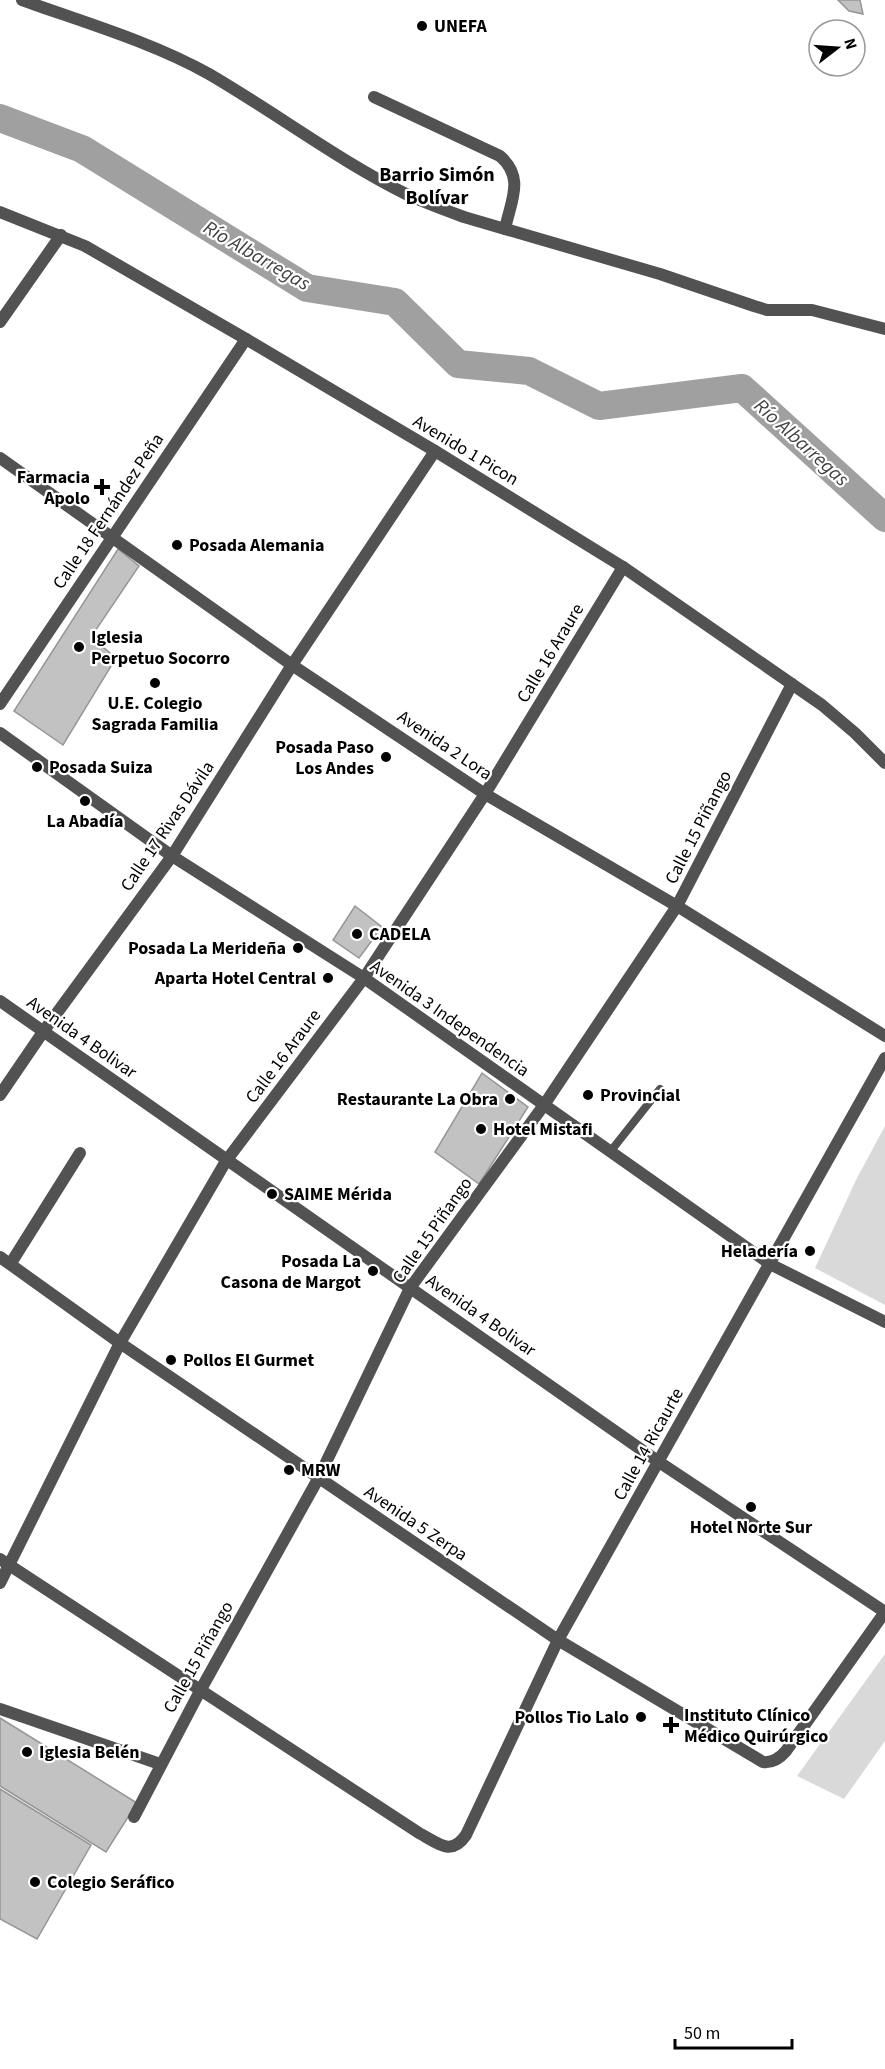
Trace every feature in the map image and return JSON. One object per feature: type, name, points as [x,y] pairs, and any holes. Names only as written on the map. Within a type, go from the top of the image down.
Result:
[{"type":"street","points":[[22,0],[170,56],[207,73],[355,165],[409,195],[464,217],[660,274],[767,310],[812,310],[885,329]]},
{"type":"street","points":[[374,97],[500,156],[509,165],[515,180],[505,229]]},
{"type":"street","name":"Avenido 1 Picon","points":[[0,212],[85,246],[435,451],[623,567],[792,684],[847,726],[885,763]]},
{"type":"street","points":[[0,322],[61,235]]},
{"type":"street","name":"Calle 18 Fernández Peña","points":[[0,704],[246,339]]},
{"type":"street","name":"Calle 17 Rivas Dávila","points":[[0,1095],[43,1032],[172,856],[292,665],[435,451]]},
{"type":"street","name":"Avenida 2 Lora","points":[[0,458],[292,665],[485,794],[677,906],[885,1036]]},
{"type":"street","name":"Calle 16 Araure","points":[[0,1583],[4,1562],[120,1344],[226,1161],[364,978],[485,794],[623,567]]},
{"type":"street","name":"Calle 15 Piñango","points":[[134,1817],[160,1764],[318,1479],[410,1288],[544,1105],[677,906],[792,684]]},
{"type":"street","name":"Avenida 3 Independencia","points":[[0,733],[172,856],[364,978],[770,1264],[885,1322]]},
{"type":"street","name":"Avenida 4 Bolivar","points":[[0,1001],[659,1462],[885,1612]]},
{"type":"street","name":"Calle 14 Ricaurte","points":[[200,1691],[419,1833],[449,1848],[455,1848],[466,1835],[558,1640],[885,1058]]},
{"type":"street","points":[[5,1260],[80,1153]]},
{"type":"street","name":"Avenida 5 Zerpa","points":[[5,1260],[120,1344],[558,1640],[763,1762],[769,1763],[775,1760],[786,1750],[885,1612]]},
{"type":"street","points":[[4,1562],[200,1691]]},
{"type":"street","points":[[0,1709],[160,1764]]},
{"type":"lane","points":[[610,1152],[660,1089]]},
{"type":"shaded area","points":[[885,1126],[885,1305],[815,1268],[857,1178]]},
{"type":"shaded area","points":[[885,1654],[885,1741],[844,1799],[797,1776]]},
{"type":"building","points":[[838,0],[860,0],[863,14],[849,11]]},
{"type":"building","name":"Iglesia Perpetuo Socorro","points":[[118,549],[139,566],[91,637],[116,658],[63,745],[14,711]]},
{"type":"building","name":"CADELA","points":[[355,906],[382,927],[359,958],[333,940]]},
{"type":"building","name":"Hotel Mistafi","points":[[482,1073],[528,1107],[479,1184],[435,1152]]},
{"type":"building","name":"Iglesia Belén","points":[[0,1718],[137,1803],[106,1852],[0,1786]]},
{"type":"building","name":"Colegio Seráfico","points":[[0,1789],[91,1845],[37,1939],[0,1919]]},
{"type":"waterway","name":"Río Albarregas","points":[[0,118],[82,149],[307,288],[395,302],[458,364],[529,371],[599,406],[742,388],[885,518]]},
{"type":"place","name":"UNEFA","points":[[422,26]]},
{"type":"place","name":"Farmacia Apolo","points":[[102,487]]},
{"type":"place","name":"Posada Alemania","points":[[177,545]]},
{"type":"place","name":"Iglesia Perpetuo Socorro","points":[[79,647]]},
{"type":"place","name":"U.E. Colegio Sagrada Familia","points":[[155,683]]},
{"type":"place","name":"Posada Paso Los Andes","points":[[386,757]]},
{"type":"place","name":"Posada Suiza","points":[[37,767]]},
{"type":"place","name":"La Abadía","points":[[85,801]]},
{"type":"place","name":"CADELA","points":[[357,934]]},
{"type":"place","name":"Posada La Merideña","points":[[298,948]]},
{"type":"place","name":"Aparta Hotel Central","points":[[328,978]]},
{"type":"place","name":"Provincial","points":[[588,1095]]},
{"type":"place","name":"Restaurante La Obra","points":[[510,1099]]},
{"type":"place","name":"Hotel Mistafi","points":[[481,1129]]},
{"type":"place","name":"SAIME Mérida","points":[[272,1194]]},
{"type":"place","name":"Heladería","points":[[810,1251]]},
{"type":"place","name":"Posada La Casona de Margot","points":[[373,1271]]},
{"type":"place","name":"Pollos El Gurmet","points":[[171,1360]]},
{"type":"place","name":"MRW","points":[[289,1470]]},
{"type":"place","name":"Hotel Norte Sur","points":[[751,1507]]},
{"type":"place","name":"Pollos Tio Lalo","points":[[641,1717]]},
{"type":"place","name":"Instituto Clínico Médico Quirúrgico","points":[[671,1725]]},
{"type":"place","name":"Iglesia Belén","points":[[27,1752]]},
{"type":"place","name":"Colegio Seráfico","points":[[35,1882]]},
{"type":"district","name":"Barrio Simón Bolívar","points":[[437,186]]}]
